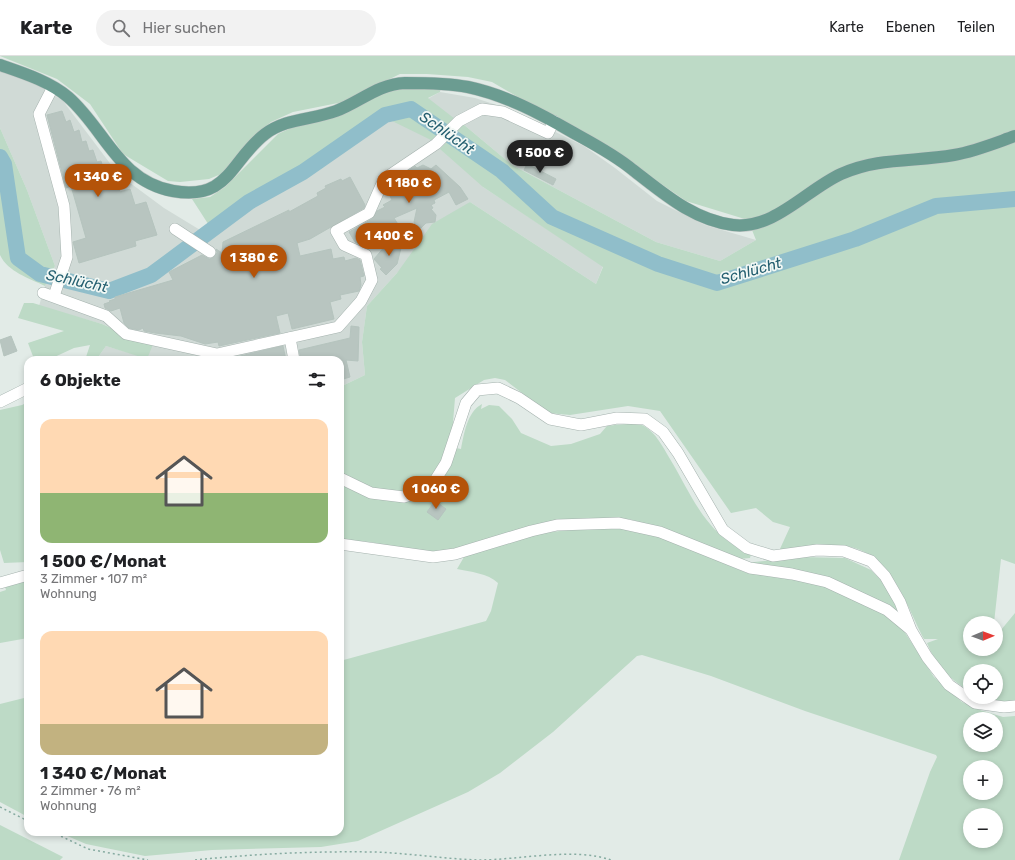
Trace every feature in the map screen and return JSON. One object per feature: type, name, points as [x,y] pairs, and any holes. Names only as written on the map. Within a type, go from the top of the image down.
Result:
[{"type":"main road","points":[[0,65],[36,78],[67,96],[84,113],[118,160],[132,172],[148,182],[168,190],[188,194],[209,189],[224,181],[264,134],[281,124],[334,112],[386,86],[422,83],[468,87],[523,106],[605,150],[681,206],[698,215],[721,223],[736,225],[760,223],[778,214],[821,184],[859,168],[879,162],[952,156],[976,151],[1015,136]]},
{"type":"street","points":[[53,87],[39,114],[64,206],[66,257],[57,284],[48,295],[106,316],[126,334],[217,354],[338,327],[361,301],[372,280],[366,255],[344,245],[336,231],[369,213],[384,178],[436,144],[459,121],[482,109],[503,112],[548,133],[554,122]]},
{"type":"street","points":[[175,229],[210,252]]},
{"type":"street","points":[[290,338],[293,356]]},
{"type":"street","points":[[344,480],[371,493],[404,497],[429,490],[446,463],[466,403],[477,390],[498,388],[519,398],[550,419],[581,425],[617,418],[645,419],[663,432],[678,453],[723,530],[747,548],[773,556],[817,550],[844,551],[871,560],[885,576],[900,602],[910,630],[927,657],[949,685],[975,703],[1004,707],[1015,706]]},
{"type":"street","points":[[0,402],[24,390]]},
{"type":"street","points":[[344,545],[433,557],[455,554],[531,531],[557,526],[619,523],[660,532],[750,568],[792,574],[827,582],[887,610],[910,630]]},
{"type":"street","points":[[0,583],[24,576]]},
{"type":"path","points":[[0,807],[24,819]]},
{"type":"path","points":[[60,836],[88,849],[148,860]]},
{"type":"path","points":[[195,860],[258,853],[366,852],[479,860],[579,855],[602,857],[611,860]]},
{"type":"path","points":[[602,857],[605,860]]},
{"type":"shaded area","points":[[0,70],[33,82],[63,101],[118,174],[164,208],[210,236],[390,120],[440,92],[475,98],[509,109],[584,146],[657,201],[705,225],[756,240],[720,261],[656,242],[512,165],[463,124],[483,187],[603,266],[596,284],[470,202],[397,273],[367,306],[362,342],[365,375],[344,385],[344,356],[145,356],[129,336],[102,324],[39,306],[45,286],[55,266],[27,190],[0,128]]},
{"type":"shaded area","points":[[106,346],[140,356],[99,356]]},
{"type":"green space","points":[[0,56],[1015,56],[1015,564],[1001,559],[995,616],[963,616],[963,656],[1003,656],[1003,628],[1015,613],[1015,703],[1003,702],[1003,664],[963,664],[963,687],[944,671],[934,658],[927,643],[938,639],[924,639],[909,607],[891,576],[880,563],[867,553],[850,547],[831,545],[779,551],[790,527],[773,522],[756,508],[731,513],[660,411],[628,406],[570,415],[548,413],[505,380],[495,378],[484,380],[455,398],[451,447],[461,449],[467,424],[473,412],[482,404],[481,409],[489,405],[499,406],[512,419],[521,433],[551,446],[571,444],[600,434],[607,426],[637,424],[644,426],[652,432],[659,441],[694,501],[711,526],[735,546],[751,554],[750,558],[739,559],[653,526],[629,519],[584,521],[433,556],[371,542],[344,540],[344,385],[365,375],[362,342],[367,306],[397,273],[432,224],[470,202],[596,284],[603,267],[483,187],[440,149],[463,124],[512,165],[656,242],[720,261],[756,240],[748,220],[686,201],[622,157],[492,82],[468,77],[400,74],[343,102],[293,112],[271,122],[250,140],[221,174],[209,179],[180,182],[168,181],[123,154],[90,104],[57,79]]},
{"type":"green space","points":[[441,86],[440,92],[428,98],[455,119],[433,141],[390,120],[294,183],[212,230],[192,199],[210,197],[225,187],[278,134],[295,126],[397,87]]},
{"type":"green space","points":[[0,128],[27,190],[55,266],[45,286],[8,266],[0,255]]},
{"type":"green space","points":[[24,303],[33,303],[102,324],[129,336],[154,342],[148,356],[138,356],[106,346],[99,356],[86,356],[90,345],[74,348],[57,356],[33,356],[28,343],[64,331],[18,318]]},
{"type":"green space","points":[[24,404],[24,562],[4,563],[0,550],[0,410]]},
{"type":"green space","points":[[605,527],[627,529],[663,538],[747,573],[822,584],[864,602],[900,625],[934,677],[963,704],[987,712],[963,712],[963,752],[1003,752],[1003,717],[1015,716],[1015,860],[899,860],[930,772],[937,757],[936,755],[805,711],[711,676],[642,655],[637,656],[553,732],[500,773],[468,792],[358,841],[321,847],[212,850],[145,856],[86,844],[67,836],[344,836],[344,660],[486,621],[491,611],[498,583],[484,575],[457,569],[464,557],[530,535]]},
{"type":"green space","points":[[801,557],[845,558],[871,570],[885,584],[904,618],[874,599],[745,563]]},
{"type":"green space","points":[[24,580],[24,639],[0,643],[0,592],[6,590],[4,583]]},
{"type":"green space","points":[[24,698],[24,815],[0,802],[0,704]]},
{"type":"green space","points":[[0,825],[63,857],[60,860],[0,860]]},
{"type":"building","points":[[62,111],[66,122],[70,120],[74,132],[79,130],[82,142],[86,141],[89,151],[93,150],[97,162],[101,161],[107,181],[116,178],[120,192],[130,189],[135,205],[146,202],[157,235],[135,241],[136,246],[79,263],[73,242],[86,238],[71,186],[66,188],[47,115]]},
{"type":"building","points":[[527,164],[556,179],[553,185],[524,170]]},
{"type":"building","points":[[423,165],[431,169],[436,165],[460,187],[468,199],[456,205],[449,192],[434,200],[435,203],[431,205],[433,208],[431,209],[436,215],[435,222],[426,223],[421,228],[416,227],[414,222],[417,208],[394,218],[399,226],[397,231],[391,236],[367,248],[355,242],[349,232],[372,219],[377,211],[385,207],[383,205],[392,200],[387,190],[389,185],[409,176],[408,171],[415,166],[417,168]]},
{"type":"building","points":[[350,177],[365,205],[364,208],[310,239],[297,243],[300,256],[331,249],[333,259],[344,257],[345,261],[356,258],[360,260],[364,276],[360,277],[361,285],[359,291],[340,295],[341,299],[330,302],[334,319],[292,329],[288,313],[276,316],[280,333],[219,346],[218,342],[205,344],[181,336],[144,331],[143,328],[139,330],[129,328],[124,323],[120,308],[111,311],[105,308],[104,304],[115,299],[115,297],[173,280],[169,272],[202,255],[209,259],[213,258],[217,253],[216,249],[222,253],[223,242],[289,210],[289,212],[318,196],[317,193],[326,188],[325,186]]},
{"type":"building","points":[[392,238],[394,243],[401,248],[397,264],[386,275],[374,259]]},
{"type":"building","points":[[351,326],[359,327],[358,361],[346,360],[350,377],[344,379],[344,356],[300,356],[299,350],[350,338]]},
{"type":"building","points":[[11,336],[17,351],[4,356],[0,340]]},
{"type":"building","points":[[283,346],[285,356],[240,356]]},
{"type":"building","points":[[435,501],[446,509],[438,520],[427,512]]},
{"type":"waterway","name":"Schlücht","points":[[0,157],[4,164],[18,258],[40,274],[109,291],[151,275],[249,202],[303,172],[385,115],[411,109],[502,171],[552,217],[658,264],[717,283],[855,239],[936,206],[1015,199]]}]
